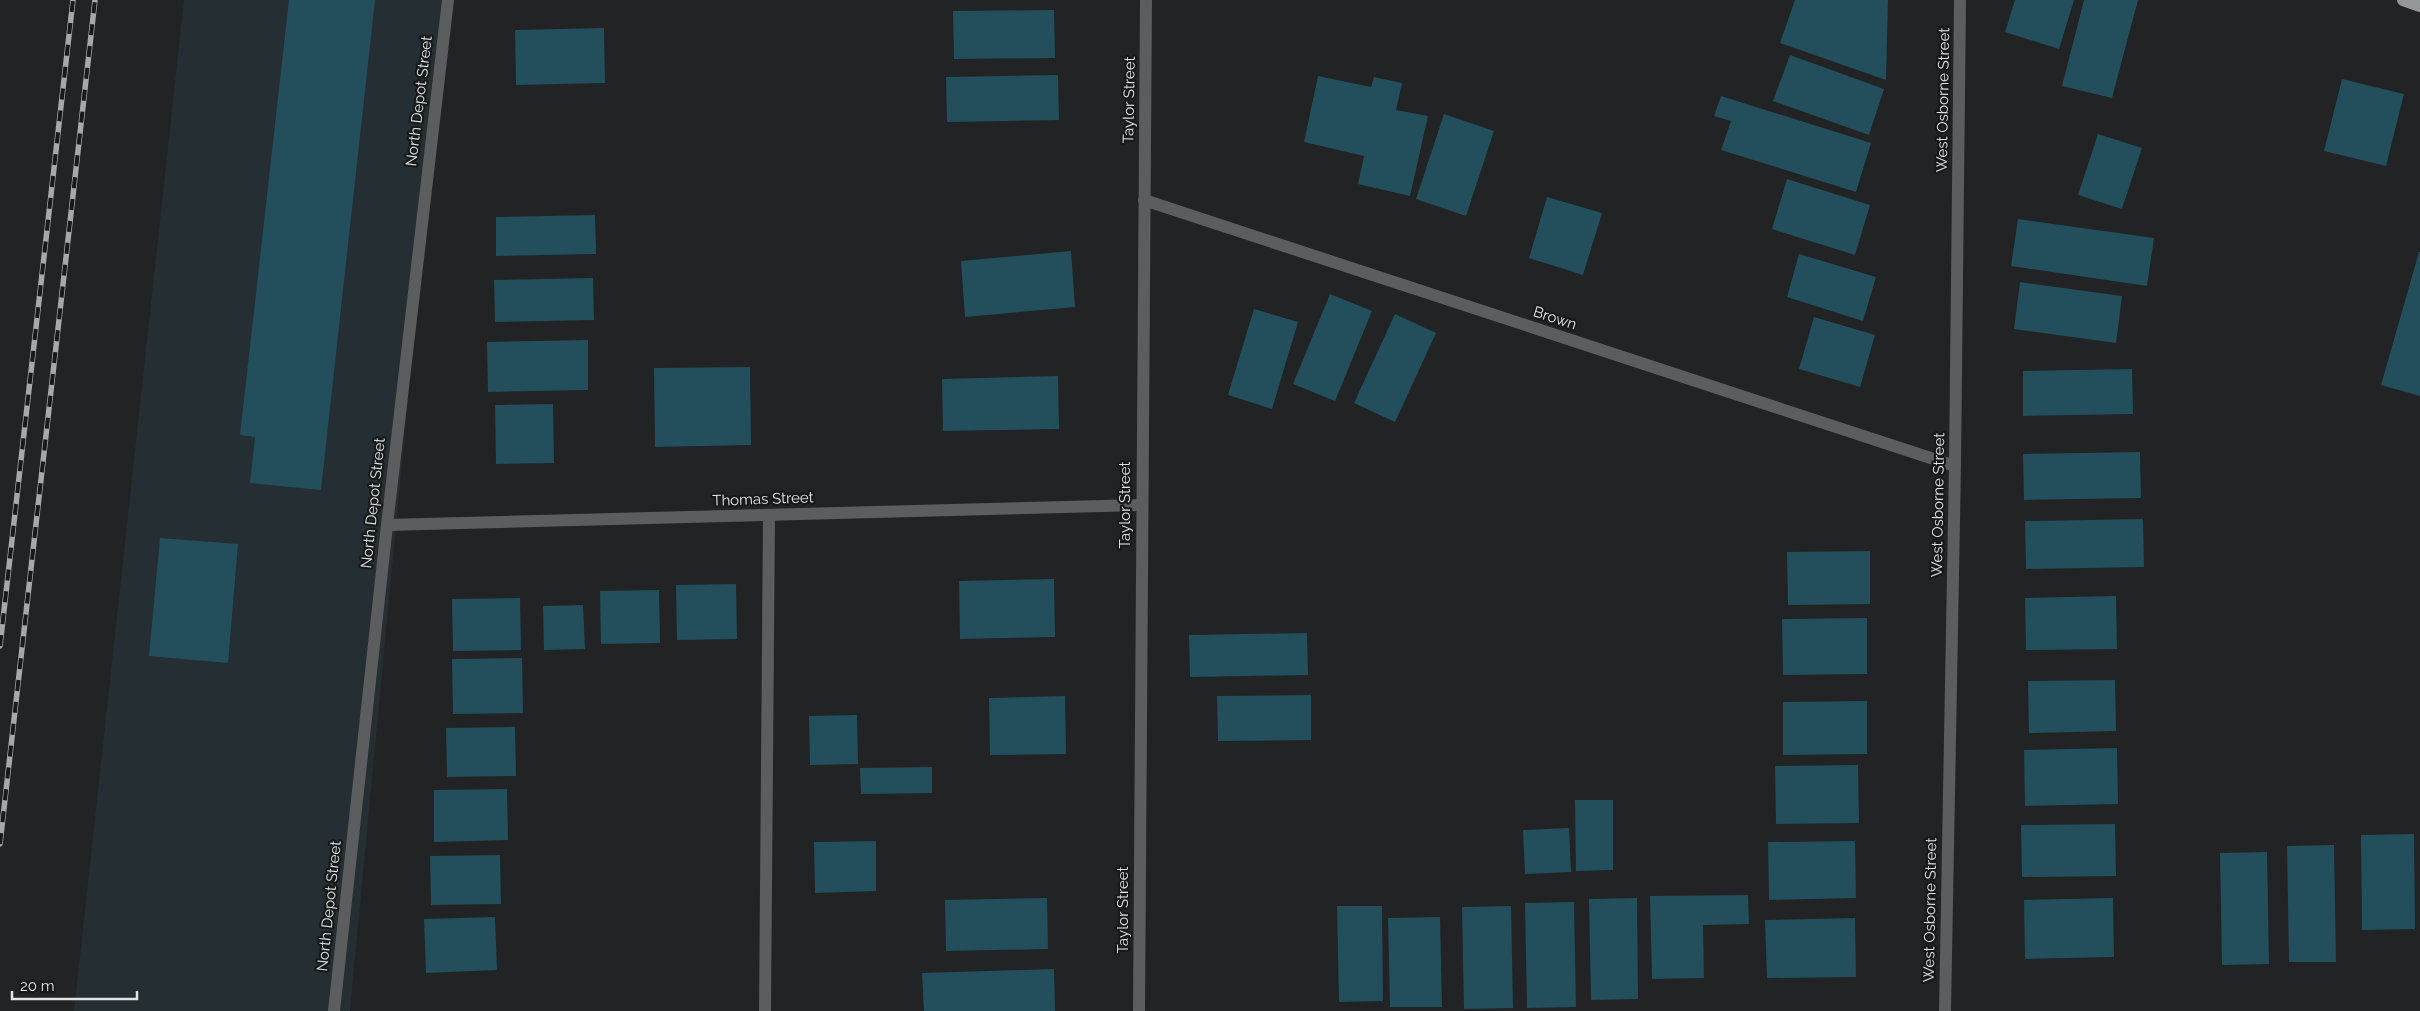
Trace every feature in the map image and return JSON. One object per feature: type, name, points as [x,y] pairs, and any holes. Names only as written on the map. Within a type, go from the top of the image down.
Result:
[{"type":"main road","points":[[2403,0],[2420,6]]},
{"type":"street","name":"North Depot Street","points":[[334,1011],[386,525],[448,0]]},
{"type":"street","name":"Taylor Street","points":[[1138,1011],[1146,0]]},
{"type":"street","name":"West Osborne Street","points":[[1945,1011],[1955,466],[1960,0]]},
{"type":"street","name":"Brown","points":[[1144,200],[1955,466]]},
{"type":"street","name":"Thomas Street","points":[[386,525],[1141,505]]},
{"type":"street","points":[[765,1011],[769,515]]},
{"type":"shaded area","points":[[184,0],[446,0],[350,1011],[74,1011]]},
{"type":"building","points":[[289,0],[375,0],[321,490],[250,483],[255,437],[240,435]]},
{"type":"building","points":[[1795,0],[1888,0],[1886,80],[1780,43]]},
{"type":"building","points":[[2015,0],[2074,0],[2059,49],[2005,32]]},
{"type":"building","points":[[2084,0],[2138,0],[2112,98],[2062,86]]},
{"type":"building","points":[[1054,10],[1055,58],[954,59],[953,11]]},
{"type":"building","points":[[604,28],[605,83],[516,85],[515,30]]},
{"type":"building","points":[[1790,55],[1884,89],[1869,135],[1773,101]]},
{"type":"building","points":[[1058,75],[1059,120],[947,122],[946,77]]},
{"type":"building","points":[[1318,76],[1371,87],[1374,77],[1402,83],[1396,110],[1428,116],[1410,196],[1358,184],[1364,156],[1304,142]]},
{"type":"building","points":[[2342,79],[2404,94],[2386,166],[2324,151]]},
{"type":"building","points":[[1721,96],[1871,143],[1856,192],[1721,150],[1731,121],[1714,116]]},
{"type":"building","points":[[1444,114],[1494,131],[1466,216],[1416,199]]},
{"type":"building","points":[[2098,134],[2142,148],[2122,209],[2078,195]]},
{"type":"building","points":[[1787,179],[1870,205],[1855,255],[1772,229]]},
{"type":"building","points":[[1547,197],[1602,213],[1583,275],[1529,258]]},
{"type":"building","points":[[595,215],[596,254],[496,256],[496,217]]},
{"type":"building","points":[[2018,219],[2154,238],[2147,286],[2011,266]]},
{"type":"building","points":[[1071,251],[1075,307],[965,317],[961,261]]},
{"type":"building","points":[[2420,252],[2420,396],[2381,385]]},
{"type":"building","points":[[1799,254],[1876,277],[1863,321],[1787,297]]},
{"type":"building","points":[[593,278],[594,320],[495,322],[494,280]]},
{"type":"building","points":[[2020,282],[2122,296],[2116,343],[2014,329]]},
{"type":"building","points":[[1330,294],[1372,311],[1335,401],[1293,384]]},
{"type":"building","points":[[1254,309],[1298,322],[1272,409],[1228,395]]},
{"type":"building","points":[[1395,314],[1436,333],[1395,422],[1354,403]]},
{"type":"building","points":[[1814,317],[1875,335],[1860,387],[1799,369]]},
{"type":"building","points":[[588,340],[588,390],[488,392],[487,342]]},
{"type":"building","points":[[750,367],[751,445],[655,447],[654,368]]},
{"type":"building","points":[[2132,369],[2133,414],[2023,416],[2023,371]]},
{"type":"building","points":[[1058,376],[1059,429],[943,431],[942,379]]},
{"type":"building","points":[[553,404],[554,463],[496,464],[495,405]]},
{"type":"building","points":[[2140,452],[2141,498],[2024,500],[2023,454]]},
{"type":"building","points":[[2143,519],[2144,567],[2026,569],[2025,521]]},
{"type":"building","points":[[160,538],[238,544],[228,663],[149,656]]},
{"type":"building","points":[[1870,551],[1870,604],[1788,605],[1787,552]]},
{"type":"building","points":[[1054,579],[1055,637],[960,639],[959,581]]},
{"type":"building","points":[[736,584],[737,639],[677,640],[676,585]]},
{"type":"building","points":[[659,590],[660,643],[601,644],[600,591]]},
{"type":"building","points":[[2116,596],[2117,649],[2026,650],[2025,598]]},
{"type":"building","points":[[520,598],[521,650],[453,651],[452,599]]},
{"type":"building","points":[[583,605],[585,649],[544,650],[543,606]]},
{"type":"building","points":[[1867,618],[1867,674],[1783,675],[1782,619]]},
{"type":"building","points":[[1307,633],[1308,675],[1190,677],[1189,635]]},
{"type":"building","points":[[522,658],[523,713],[453,714],[452,659]]},
{"type":"building","points":[[2115,680],[2116,731],[2029,733],[2028,681]]},
{"type":"building","points":[[1311,695],[1311,740],[1218,741],[1217,696]]},
{"type":"building","points":[[1065,696],[1066,754],[990,755],[989,698]]},
{"type":"building","points":[[1867,701],[1867,754],[1783,755],[1783,702]]},
{"type":"building","points":[[857,715],[858,764],[810,765],[809,716]]},
{"type":"building","points":[[515,727],[516,776],[447,777],[446,728]]},
{"type":"building","points":[[2117,748],[2118,804],[2025,806],[2024,750]]},
{"type":"building","points":[[1858,765],[1859,823],[1776,824],[1775,766]]},
{"type":"building","points":[[932,767],[932,793],[861,794],[860,768]]},
{"type":"building","points":[[507,789],[508,840],[434,842],[434,790]]},
{"type":"building","points":[[1575,800],[1613,800],[1613,870],[1576,871]]},
{"type":"building","points":[[2115,824],[2116,876],[2022,877],[2021,825]]},
{"type":"building","points":[[1569,828],[1571,872],[1525,874],[1523,830]]},
{"type":"building","points":[[2414,834],[2415,929],[2362,930],[2361,835]]},
{"type":"building","points":[[876,841],[876,891],[815,893],[814,842]]},
{"type":"building","points":[[1855,841],[1856,898],[1769,900],[1768,842]]},
{"type":"building","points":[[2334,845],[2336,962],[2289,962],[2287,846]]},
{"type":"building","points":[[2267,852],[2269,964],[2222,965],[2220,853]]},
{"type":"building","points":[[500,855],[501,904],[431,905],[430,856]]},
{"type":"building","points":[[1748,895],[1749,924],[1703,925],[1704,978],[1652,979],[1650,896]]},
{"type":"building","points":[[1047,898],[1048,949],[946,951],[945,900]]},
{"type":"building","points":[[1637,898],[1638,999],[1591,1000],[1589,899]]},
{"type":"building","points":[[2113,898],[2114,957],[2025,959],[2024,900]]},
{"type":"building","points":[[1574,902],[1576,1007],[1527,1008],[1525,903]]},
{"type":"building","points":[[1337,906],[1382,906],[1383,1001],[1339,1002]]},
{"type":"building","points":[[1511,906],[1513,1008],[1464,1009],[1462,907]]},
{"type":"building","points":[[495,917],[497,970],[426,973],[424,919]]},
{"type":"building","points":[[1440,917],[1442,1007],[1390,1007],[1388,918]]},
{"type":"building","points":[[1855,918],[1856,977],[1767,978],[1765,920]]},
{"type":"building","points":[[1054,969],[1055,1011],[924,1011],[922,973]]},
{"type":"railway","points":[[0,646],[73,0]]},
{"type":"railway","points":[[0,844],[95,0]]}]
